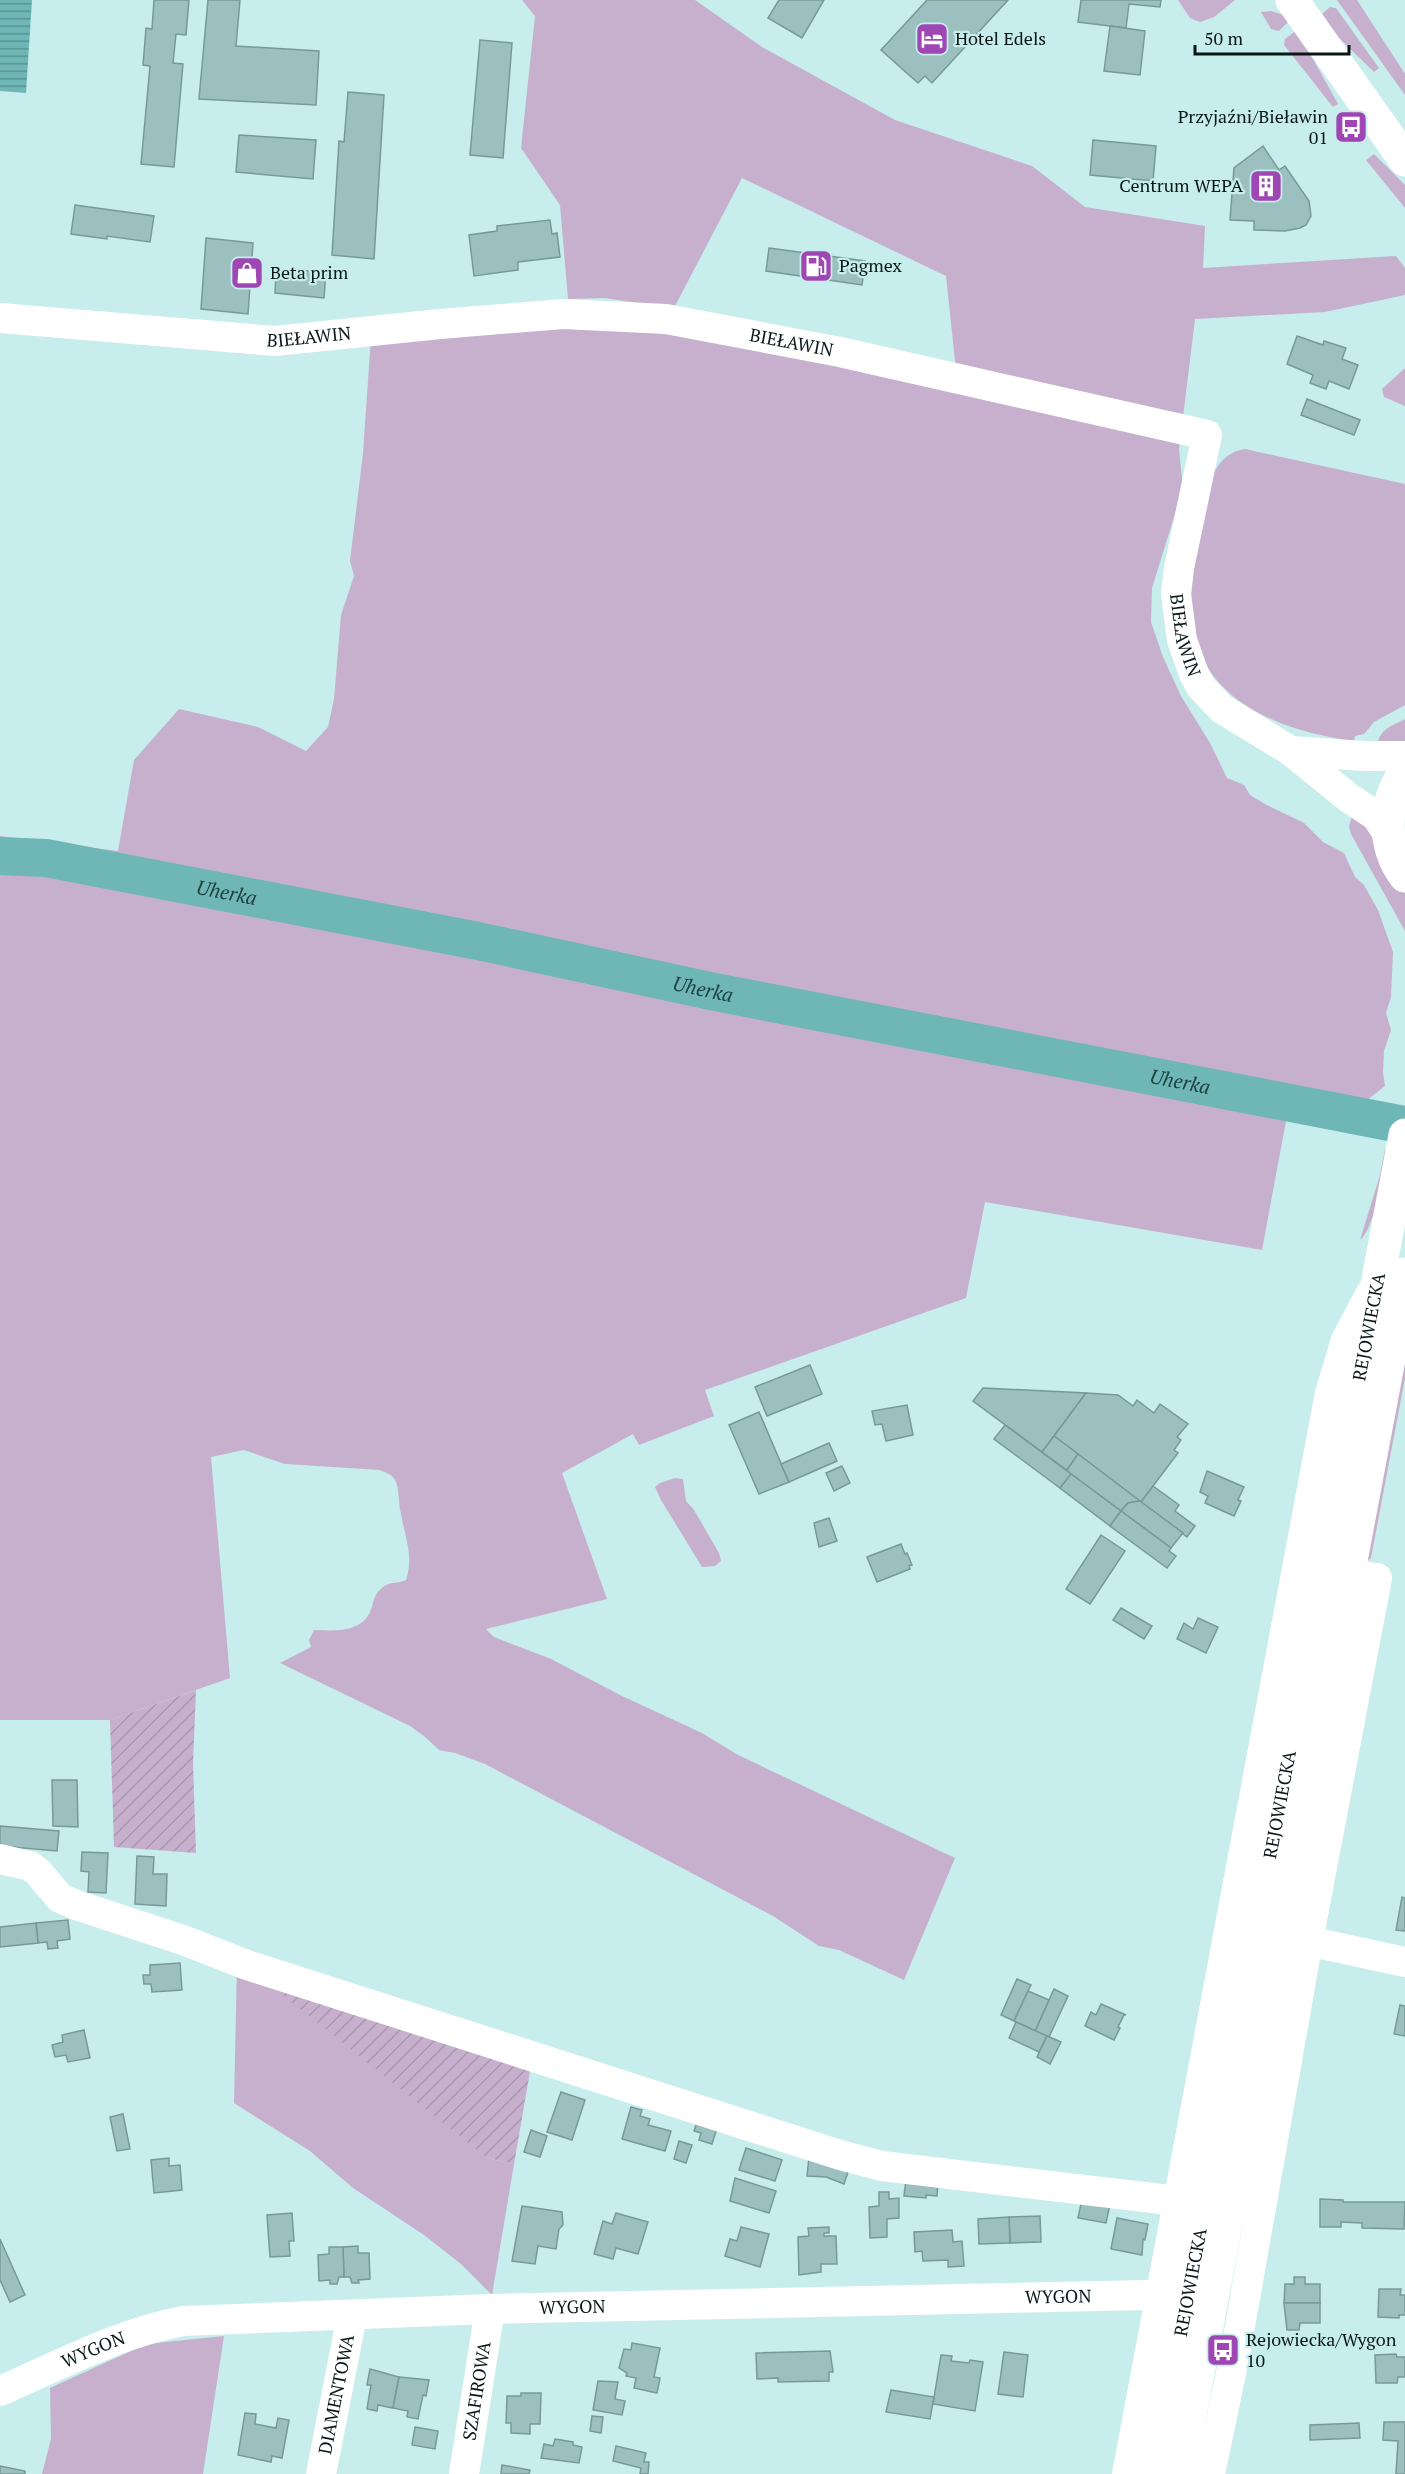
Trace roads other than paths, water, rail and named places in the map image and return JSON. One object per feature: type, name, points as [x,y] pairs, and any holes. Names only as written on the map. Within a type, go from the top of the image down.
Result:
[{"type":"highway","points":[[1292,0],[1405,160]]},
{"type":"highway","points":[[1405,772],[1391,797],[1388,834],[1392,852],[1405,876]]},
{"type":"highway","name":"REJOWIECKA","points":[[1179,2474],[1363,1576],[1403,1143]]},
{"type":"highway","name":"REJOWIECKA","points":[[1155,2474],[1391,1278]]},
{"type":"street","name":"BIEŁAWIN","points":[[0,318],[275,341],[553,315],[607,315],[666,319],[840,352],[1207,435],[1178,577],[1176,609],[1182,640],[1194,674],[1212,699],[1232,717],[1291,751],[1349,798],[1376,816],[1388,834]]},
{"type":"street","name":"BIEŁAWIN","points":[[1291,751],[1405,756]]},
{"type":"street","points":[[1127,2474],[1330,1393],[1346,1340],[1391,1278]]},
{"type":"street","points":[[1210,2474],[1236,2349],[1308,1941],[1363,1576]]},
{"type":"street","points":[[0,1859],[30,1866],[60,1898],[76,1905],[172,1936],[300,1983],[608,2079],[840,2155],[882,2166],[1178,2201]]},
{"type":"street","points":[[1308,1941],[1405,1962]]},
{"type":"street","name":"WYGON","points":[[0,2391],[152,2326],[183,2321],[490,2309],[1161,2296]]},
{"type":"street","name":"SZAFIROWA","points":[[464,2474],[490,2309]]},
{"type":"street","name":"DIAMENTOWA","points":[[321,2474],[352,2316]]},
{"type":"water","points":[[0,0],[32,0],[26,93],[0,91]]},
{"type":"waterway","name":"Uherka","points":[[0,856],[46,858],[478,941],[715,992],[1405,1125]]},
{"type":"place","name":"Hotel Edels","points":[[932,39]]},
{"type":"place","name":"Przyjaźni/Bieławin 01","points":[[1351,127]]},
{"type":"place","name":"Centrum WEPA","points":[[1266,186]]},
{"type":"place","name":"Pagmex","points":[[816,266]]},
{"type":"place","name":"Beta prim","points":[[247,273]]},
{"type":"place","name":"Rejowiecka/Wygon 10","points":[[1223,2350]]}]
